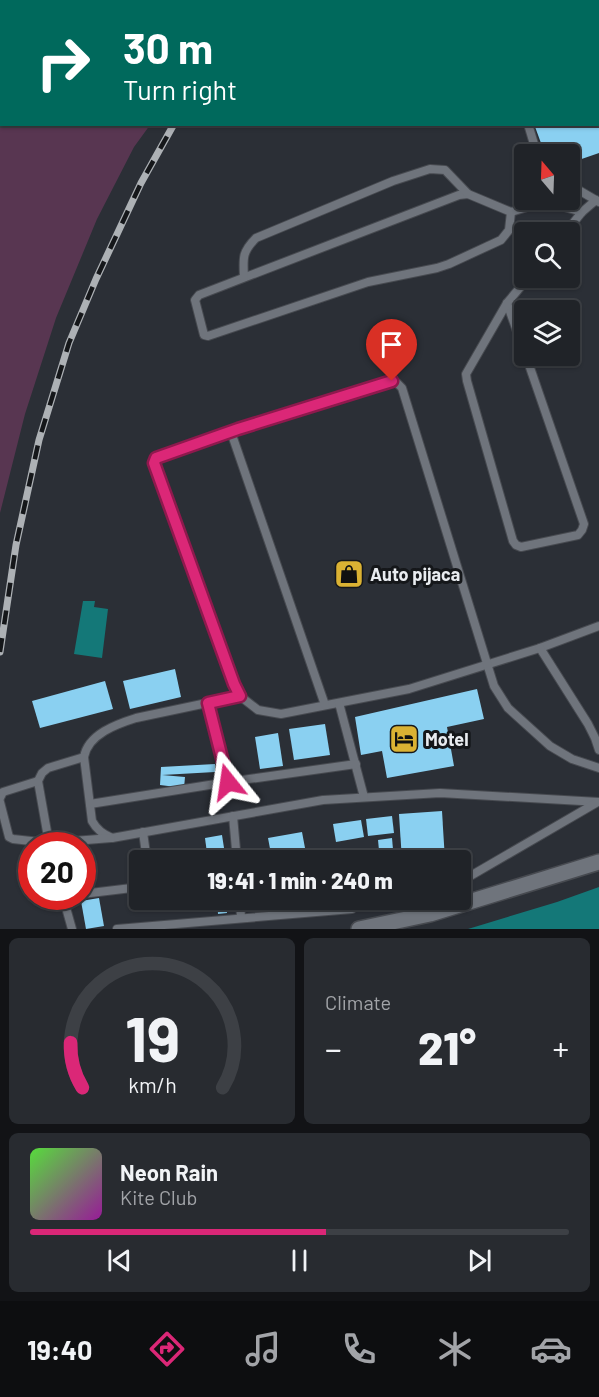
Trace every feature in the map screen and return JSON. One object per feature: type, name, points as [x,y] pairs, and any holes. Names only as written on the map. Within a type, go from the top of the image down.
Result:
[{"type":"street","points":[[359,929],[430,914],[599,862]]},
{"type":"lane","points":[[529,126],[534,144]]},
{"type":"lane","points":[[244,277],[243,259],[246,248],[256,238],[393,181],[430,169],[445,170],[468,194],[511,212],[547,202],[582,212]]},
{"type":"lane","points":[[574,222],[582,212],[598,201],[580,191]]},
{"type":"lane","points":[[468,194],[459,195],[199,295],[195,300],[204,335],[208,336],[368,282],[449,264],[501,240],[509,230],[511,212]]},
{"type":"lane","points":[[520,288],[507,303],[466,374],[513,541],[521,547],[578,535],[584,524],[529,366]]},
{"type":"lane","points":[[507,303],[514,323]]},
{"type":"lane","points":[[599,626],[540,648],[487,664],[409,689],[280,714],[258,710],[240,696],[234,684],[154,463],[156,458],[231,432],[392,381],[397,383],[402,388],[487,664],[494,686],[508,708],[550,746],[572,759],[599,768]]},
{"type":"lane","points":[[231,432],[325,705]]},
{"type":"lane","points":[[540,648],[588,724],[599,750]]},
{"type":"lane","points":[[112,838],[103,834],[92,821],[84,756],[90,742],[120,723],[136,718],[240,696]]},
{"type":"lane","points":[[208,703],[228,782]]},
{"type":"lane","points":[[339,703],[364,797]]},
{"type":"lane","points":[[48,832],[38,781],[48,768],[84,756]]},
{"type":"lane","points":[[90,804],[356,764]]},
{"type":"lane","points":[[18,841],[9,837],[0,800],[3,792],[38,781]]},
{"type":"lane","points":[[96,840],[323,800],[440,793],[598,802]]},
{"type":"lane","points":[[471,876],[598,802]]},
{"type":"lane","points":[[233,816],[236,850]]},
{"type":"lane","points":[[142,832],[145,850]]},
{"type":"lane","points":[[96,892],[129,888]]},
{"type":"lane","points":[[67,910],[72,929]]},
{"type":"lane","points":[[241,910],[242,918]]},
{"type":"lane","points":[[117,929],[340,910]]},
{"type":"shaded area","points":[[0,126],[149,126],[134,147],[97,219],[56,318],[25,414],[0,513]]},
{"type":"water","points":[[83,601],[95,601],[94,607],[108,609],[102,658],[74,654]]},
{"type":"water","points":[[599,887],[599,929],[468,929],[557,902]]},
{"type":"building","points":[[535,126],[599,126],[599,153],[580,160],[580,144],[541,144]]},
{"type":"building","points":[[175,669],[181,697],[130,709],[123,681]]},
{"type":"building","points":[[105,681],[113,709],[40,728],[32,701]]},
{"type":"building","name":"Motel","points":[[477,689],[484,719],[447,727],[454,766],[387,778],[382,751],[361,755],[355,717]]},
{"type":"building","points":[[325,724],[330,755],[294,760],[289,729]]},
{"type":"building","points":[[278,733],[283,766],[260,769],[255,737]]},
{"type":"building","points":[[215,764],[215,772],[162,775],[185,777],[184,788],[160,785],[161,767]]},
{"type":"building","points":[[442,811],[444,850],[401,850],[399,814]]},
{"type":"building","points":[[392,816],[394,833],[368,836],[366,819]]},
{"type":"building","points":[[361,820],[364,837],[336,842],[333,824]]},
{"type":"building","points":[[302,832],[305,848],[270,850],[268,838]]},
{"type":"building","points":[[222,835],[224,850],[207,850],[205,838]]},
{"type":"building","points":[[392,838],[393,850],[379,850],[378,840]]},
{"type":"building","points":[[96,898],[99,898],[104,926],[86,929],[83,910],[96,910]]},
{"type":"building","points":[[218,910],[227,910],[227,913],[218,914]]},
{"type":"building","points":[[278,910],[295,910],[278,913]]},
{"type":"railway","points":[[0,652],[16,545],[39,440],[69,343],[141,183],[173,126]]},
{"type":"place","name":"Auto pijaca","points":[[349,574]]},
{"type":"place","name":"Motel","points":[[404,739]]},
{"type":"route","points":[[228,782],[208,703],[240,696],[154,463],[156,458],[238,429],[392,381]]}]
